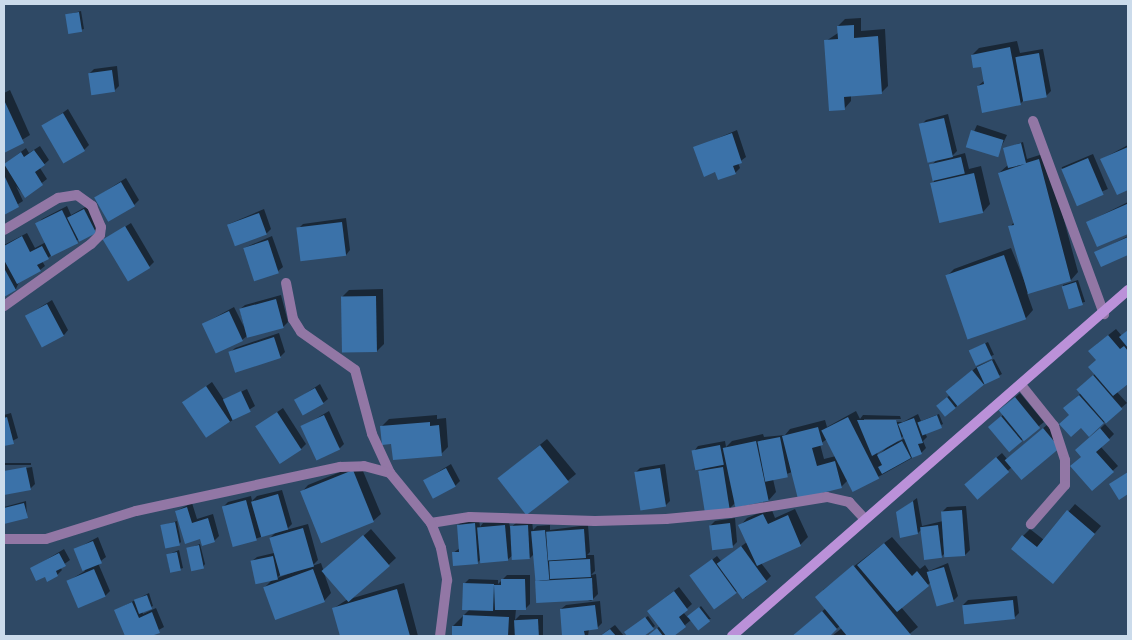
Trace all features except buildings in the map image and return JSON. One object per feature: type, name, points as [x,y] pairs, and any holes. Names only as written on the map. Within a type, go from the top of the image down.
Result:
[{"type":"main road","points":[[737,634],[864,518],[1104,314],[1128,290]]},
{"type":"street","points":[[1033,121],[1104,314]]},
{"type":"street","points":[[4,230],[58,198],[76,195],[92,206],[101,227],[100,235],[92,244],[4,306]]},
{"type":"street","points":[[286,284],[293,319],[301,332],[355,370],[372,434],[390,473],[431,523],[441,548],[447,580],[440,636]]},
{"type":"street","points":[[1020,385],[1054,426],[1065,460],[1065,485],[1032,524]]},
{"type":"street","points":[[4,540],[46,539],[136,511],[340,468],[364,466],[390,473]]},
{"type":"street","points":[[431,523],[450,518],[491,516],[595,521],[666,518],[730,513],[828,496],[849,502],[864,518]]}]
